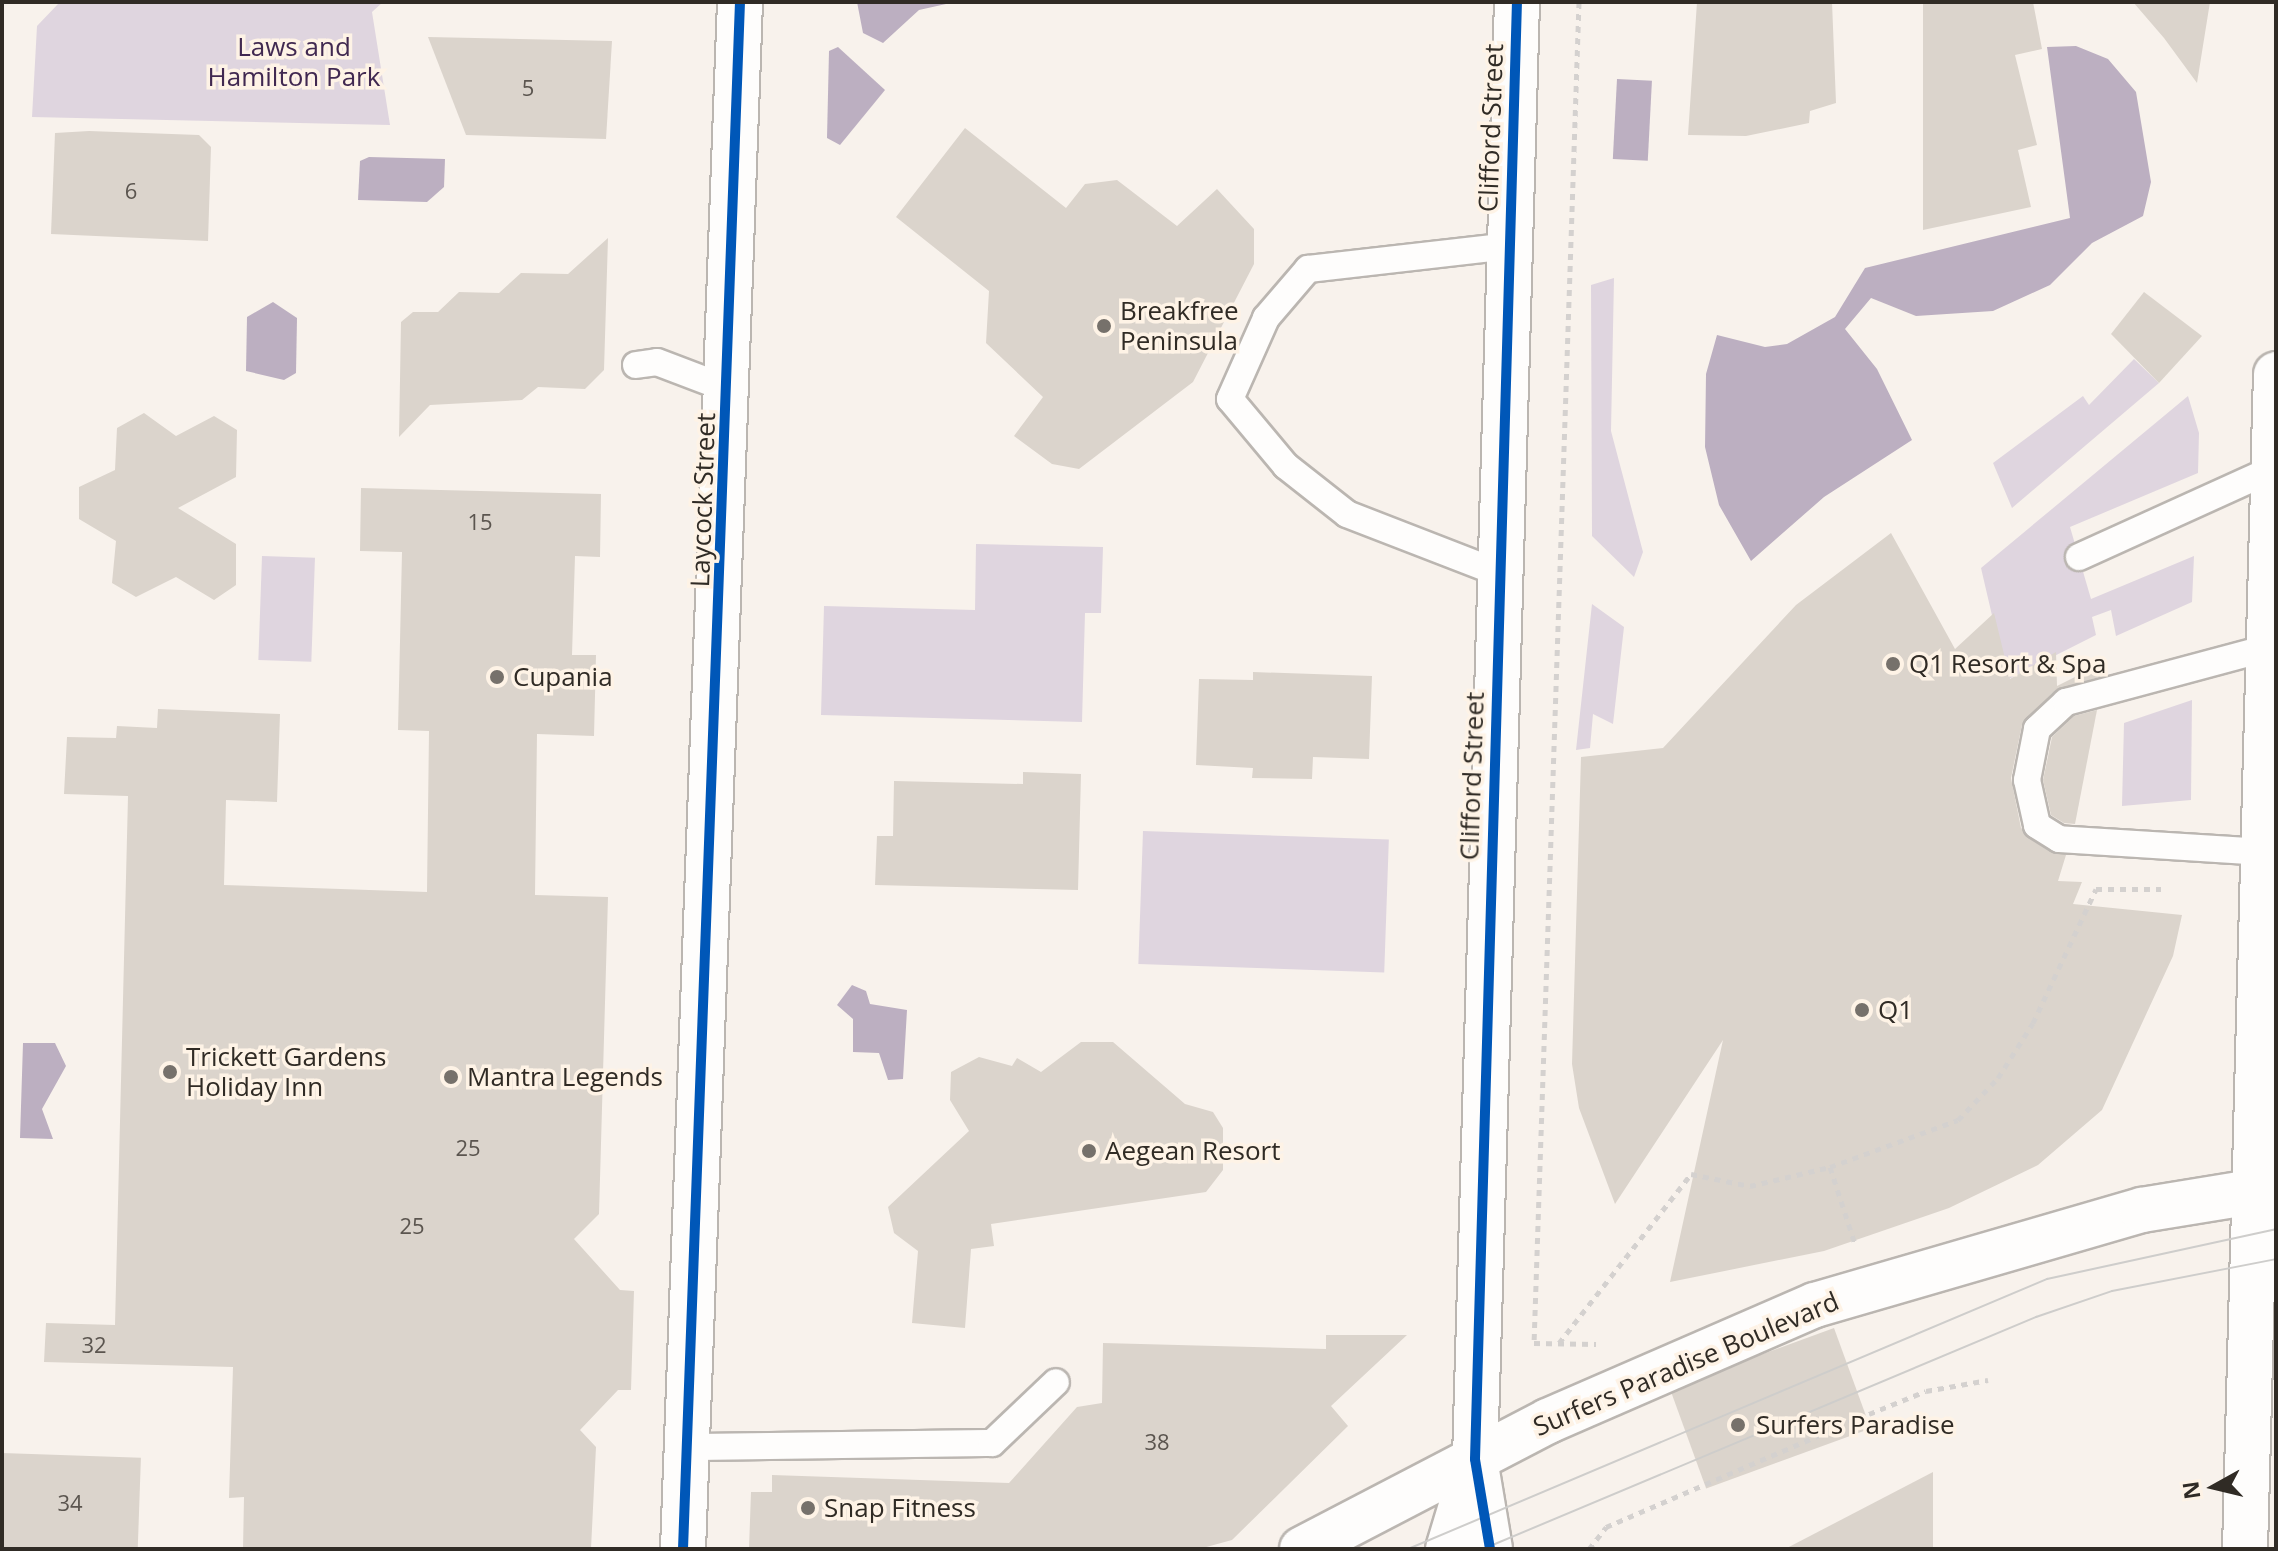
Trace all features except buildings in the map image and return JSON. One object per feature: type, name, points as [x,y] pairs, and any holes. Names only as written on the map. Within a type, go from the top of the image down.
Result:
[{"type":"street","name":"Laycock Street","points":[[688,1542],[740,2]]},
{"type":"street","name":"Clifford Street","points":[[1490,1549],[1475,1459],[1517,2]]},
{"type":"street","points":[[2245,1549],[2266,1189],[2268,1008],[2264,852],[2276,374]]},
{"type":"street","name":"Surfers Paradise Boulevard","points":[[1302,1549],[1475,1459],[1815,1305],[2142,1210],[2266,1189]]},
{"type":"street","name":"Clifford Street","points":[[1448,1549],[1475,1459]]},
{"type":"lane","points":[[1499,573],[1347,514],[1286,466],[1230,399],[1266,318],[1308,269],[1509,246]]},
{"type":"lane","points":[[636,365],[657,362],[728,389]]},
{"type":"lane","points":[[2079,557],[2273,469]]},
{"type":"lane","points":[[2264,852],[2059,839],[2037,825],[2027,780],[2037,729],[2066,702],[2268,648]]},
{"type":"lane","points":[[692,1447],[992,1443],[1056,1382]]},
{"type":"path","points":[[1579,2],[1534,1343],[1609,1340]]},
{"type":"path","points":[[1559,1343],[1691,1174],[1750,1186],[1830,1167],[1958,1120],[1998,1078],[2033,1023],[2096,889],[2166,889]]},
{"type":"path","points":[[1830,1167],[1860,1260]]},
{"type":"path","points":[[1589,1549],[1606,1527],[1869,1414],[1926,1391],[1988,1380]]},
{"type":"green space","name":"Laws and Hamilton Park","points":[[383,2],[372,12],[390,125],[32,117],[37,26],[58,4]]},
{"type":"green space","points":[[1614,278],[1611,431],[1643,552],[1634,577],[1592,536],[1591,285]]},
{"type":"green space","points":[[2134,359],[2159,383],[2012,508],[1993,463],[2083,396],[2089,405]]},
{"type":"green space","points":[[2188,396],[2199,433],[2198,473],[2070,527],[2091,599],[2194,556],[2192,602],[2116,636],[2111,610],[2092,617],[2096,635],[2007,680],[1981,568]]},
{"type":"green space","points":[[976,544],[1103,547],[1101,613],[1085,613],[1082,722],[821,715],[824,606],[975,610]]},
{"type":"green space","points":[[262,556],[315,558],[311,662],[258,660]]},
{"type":"green space","points":[[1592,604],[1624,627],[1613,724],[1593,714],[1590,748],[1576,750]]},
{"type":"green space","points":[[2192,700],[2191,800],[2122,806],[2124,723]]},
{"type":"green space","points":[[1143,831],[1389,840],[1384,973],[1138,964]]},
{"type":"shaded area","points":[[857,2],[955,2],[919,10],[883,43],[863,33]]},
{"type":"shaded area","points":[[2076,46],[2108,59],[2136,92],[2151,182],[2143,216],[2092,243],[2050,285],[1993,311],[1916,316],[1871,298],[1845,329],[1877,369],[1912,440],[1824,497],[1751,561],[1719,505],[1705,447],[1706,374],[1717,335],[1765,347],[1787,344],[1835,317],[1865,268],[2070,218],[2047,47]]},
{"type":"shaded area","points":[[838,47],[885,90],[840,145],[827,138],[829,51]]},
{"type":"shaded area","points":[[1617,79],[1652,81],[1648,161],[1613,159]]},
{"type":"shaded area","points":[[369,157],[445,159],[444,187],[427,202],[358,200],[360,161]]},
{"type":"shaded area","points":[[273,302],[297,318],[296,373],[284,380],[246,371],[247,317]]},
{"type":"shaded area","points":[[852,985],[866,991],[870,1004],[907,1010],[903,1079],[888,1080],[879,1053],[853,1052],[853,1019],[837,1005]]},
{"type":"shaded area","points":[[23,1043],[55,1043],[66,1066],[42,1109],[53,1139],[20,1138]]},
{"type":"tram line","points":[[1408,1549],[2047,1279],[2276,1229]]},
{"type":"tram line","points":[[1483,1549],[2036,1317],[2112,1291],[2276,1259]]},
{"type":"cycle path","points":[[683,1549],[740,2]]},
{"type":"cycle path","points":[[1490,1549],[1475,1459],[1517,2]]},
{"type":"place","name":"Breakfree Peninsula","points":[[1104,326]]},
{"type":"place","name":"Q1 Resort & Spa","points":[[1893,664]]},
{"type":"place","name":"Cupania","points":[[497,677]]},
{"type":"place","name":"Q1","points":[[1862,1010]]},
{"type":"place","name":"Trickett Gardens Holiday Inn","points":[[170,1072]]},
{"type":"place","name":"Mantra Legends","points":[[451,1077]]},
{"type":"place","name":"Aegean Resort","points":[[1089,1151]]},
{"type":"place","name":"Surfers Paradise","points":[[1738,1425]]},
{"type":"place","name":"Snap Fitness","points":[[808,1508]]}]
